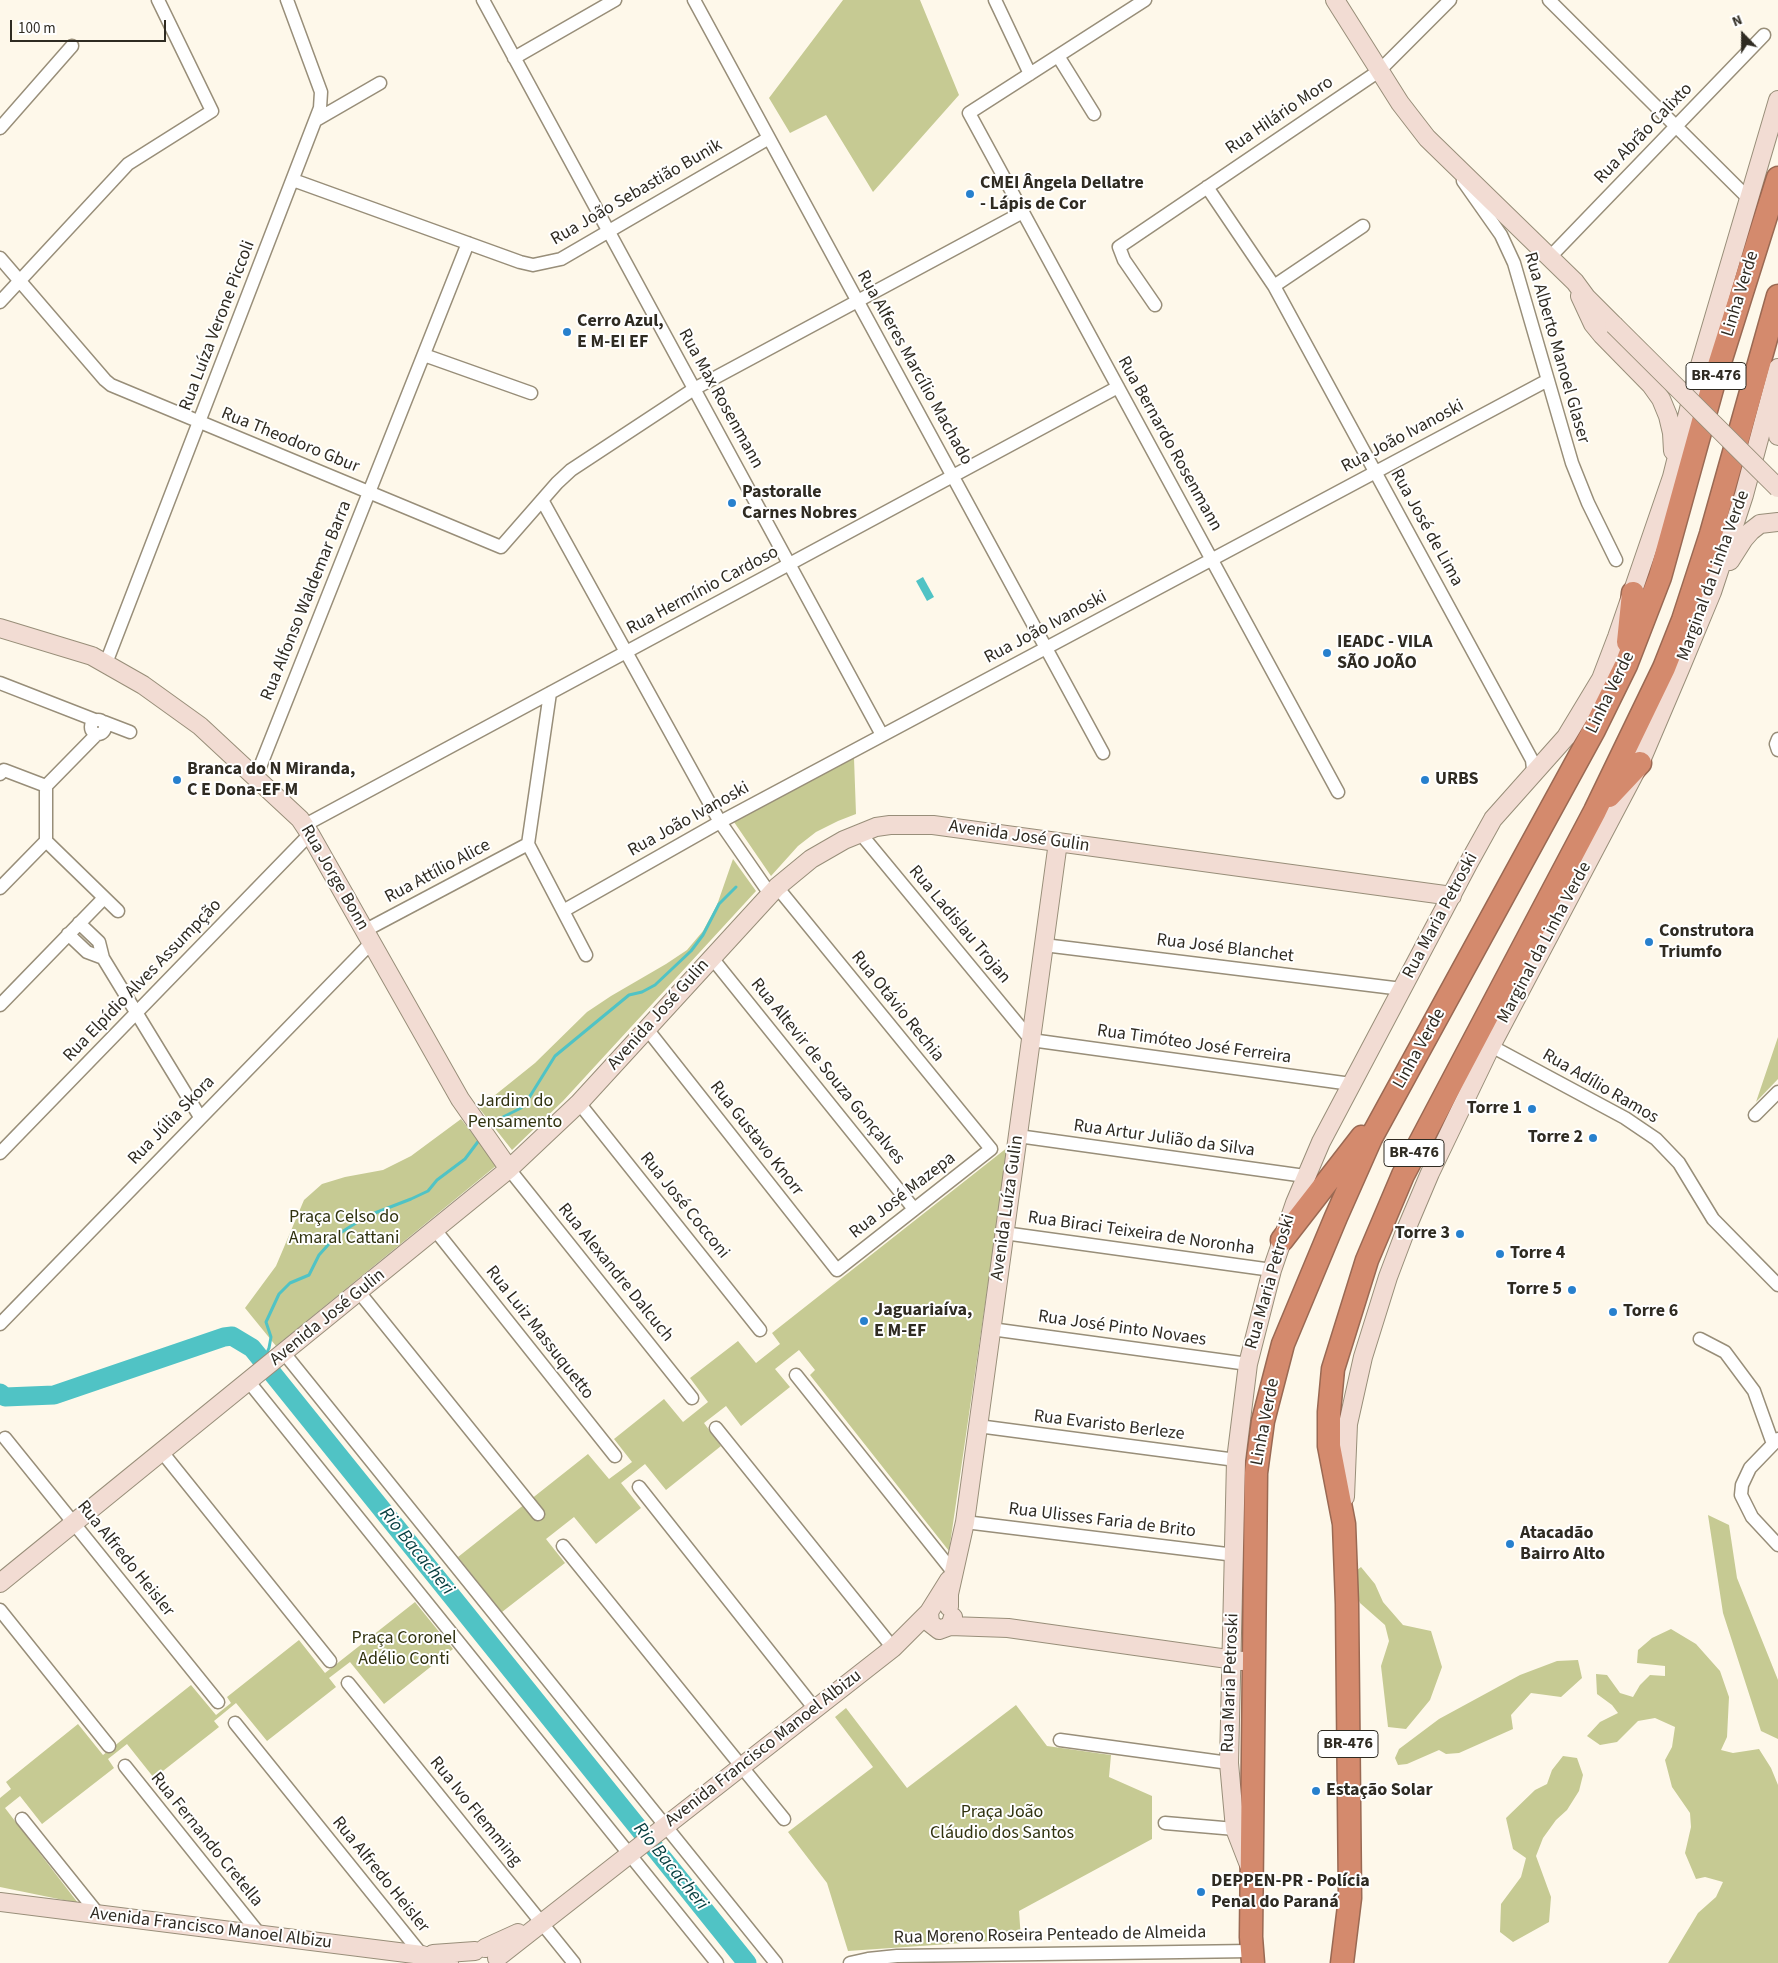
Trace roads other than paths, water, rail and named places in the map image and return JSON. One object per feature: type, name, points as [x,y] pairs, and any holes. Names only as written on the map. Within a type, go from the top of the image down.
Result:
[{"type":"highway","name":"Linha Verde","points":[[1252,1959],[1252,1872],[1243,1661],[1256,1473],[1263,1421],[1282,1344],[1371,1138],[1594,730],[1626,665],[1660,577],[1715,378],[1778,178]]},
{"type":"highway","name":"Linha Verde","points":[[1342,1963],[1350,1898],[1344,1524],[1329,1446],[1329,1412],[1334,1369],[1367,1260],[1402,1176],[1595,811],[1664,668],[1683,620],[1722,500],[1778,296]]},
{"type":"highway","points":[[1626,665],[1633,593]]},
{"type":"highway","points":[[1595,811],[1640,763]]},
{"type":"highway","points":[[1282,1240],[1395,1095]]},
{"type":"street","points":[[0,302],[128,164],[212,111],[158,0]]},
{"type":"street","name":"Rua Luíza Verone Piccoli","points":[[106,663],[320,108],[321,92],[287,0]]},
{"type":"street","name":"Rua Max Rosenmann","points":[[483,0],[882,735]]},
{"type":"street","points":[[514,58],[615,0]]},
{"type":"street","name":"Rua Alferes Marcílio Machado","points":[[694,0],[1103,753]]},
{"type":"street","points":[[995,0],[1030,74],[1145,0]]},
{"type":"street","points":[[1335,0],[1413,121],[1444,156],[1574,282],[1586,297],[1616,322],[1725,430],[1778,478]]},
{"type":"street","name":"Rua Hilário Moro","points":[[1155,305],[1124,260],[1119,246],[1379,71],[1450,0]]},
{"type":"street","points":[[1549,0],[1749,198]]},
{"type":"street","name":"Rua Abrão Calixto","points":[[1549,258],[1764,35]]},
{"type":"street","points":[[0,128],[72,46]]},
{"type":"street","points":[[1058,56],[1094,114]]},
{"type":"street","name":"Rua Bernardo Rosenmann","points":[[1030,74],[969,113],[1338,792]]},
{"type":"street","points":[[316,120],[380,83]]},
{"type":"street","name":"BR-476","points":[[1672,476],[1702,357],[1778,100]]},
{"type":"street","name":"Rua João Sebastião Bunik","points":[[293,180],[520,262],[533,264],[550,262],[561,258],[769,138]]},
{"type":"street","name":"Rua Alberto Manoel Glaser","points":[[1444,156],[1493,223],[1509,251],[1519,278],[1564,441],[1578,482],[1616,560]]},
{"type":"street","name":"Rua José de Lima","points":[[1207,187],[1274,286],[1537,765]]},
{"type":"street","points":[[542,500],[558,483],[585,460],[694,389],[1022,212]]},
{"type":"street","points":[[1274,286],[1363,226]]},
{"type":"street","name":"Rua Alfonso Waldemar Barra","points":[[256,777],[468,243]]},
{"type":"street","name":"Rua Theodoro Gbur","points":[[0,258],[104,380],[119,390],[501,547],[542,500]]},
{"type":"street","points":[[1537,765],[1576,722],[1601,679],[1633,593],[1672,476],[1674,453],[1668,416],[1661,399],[1651,385],[1602,336],[1593,324],[1574,282]]},
{"type":"street","points":[[424,354],[531,393]]},
{"type":"street","points":[[1778,370],[1778,436]]},
{"type":"street","name":"Marginal da Linha Verde","points":[[1344,1524],[1348,1424],[1363,1357],[1404,1232],[1491,1046],[1640,763],[1712,592],[1744,495],[1778,370]]},
{"type":"street","name":"Rua João Ivanoski","points":[[563,911],[720,822],[1548,380]]},
{"type":"street","name":"Rua Hermínio Cardoso","points":[[308,829],[550,693],[1118,387]]},
{"type":"street","points":[[1725,430],[1778,488]]},
{"type":"street","name":"Rua Otávio Rechia","points":[[542,500],[720,822],[774,890],[991,1149]]},
{"type":"street","points":[[1712,592],[1745,537],[1760,524],[1778,522]]},
{"type":"street","name":"Rua Jorge Bonn","points":[[0,628],[80,651],[106,663],[181,711],[211,735],[308,829],[460,1099],[509,1170]]},
{"type":"street","points":[[0,683],[130,732]]},
{"type":"street","points":[[550,693],[528,844],[586,955]]},
{"type":"street","points":[[0,888],[46,841],[46,786],[97,734],[91,728],[92,724],[99,721]]},
{"type":"street","points":[[1778,739],[1776,744],[1778,750]]},
{"type":"street","name":"Rua Maria Petroski","points":[[1252,1872],[1235,1829],[1229,1763],[1243,1661],[1235,1555],[1236,1460],[1248,1364],[1272,1270],[1305,1176],[1402,988],[1493,819],[1537,765]]},
{"type":"street","points":[[0,774],[4,770],[46,786]]},
{"type":"street","name":"Avenida José Gulin","points":[[0,1583],[509,1170],[579,1103],[774,890],[811,859],[860,833],[890,825],[918,824],[1452,896]]},
{"type":"street","name":"Rua Elpídio Alves Assumpção","points":[[0,1153],[136,1013],[308,829]]},
{"type":"street","name":"Rua Ladislau Trojan","points":[[860,833],[1031,1040]]},
{"type":"street","points":[[46,841],[118,911]]},
{"type":"street","name":"Avenida Luíza Gulin","points":[[941,1615],[959,1554],[965,1522],[1058,842]]},
{"type":"street","name":"Rua Attílio Alice","points":[[368,937],[528,844]]},
{"type":"street","points":[[3,997],[104,898]]},
{"type":"street","points":[[79,923],[99,942],[103,958],[200,1117]]},
{"type":"street","points":[[68,934],[87,952],[103,958]]},
{"type":"street","name":"Rua Júlia Skora","points":[[0,1324],[200,1117],[368,937]]},
{"type":"street","name":"Rua José Blanchet","points":[[1044,945],[1402,988]]},
{"type":"street","name":"Rua Altevir de Souza Gonçalves","points":[[712,958],[914,1209]]},
{"type":"street","name":"Rua Gustavo Knorr","points":[[647,1029],[837,1270]]},
{"type":"street","name":"Rua Timóteo José Ferreira","points":[[1031,1040],[1352,1084]]},
{"type":"street","name":"Rua Adílio Ramos","points":[[1491,1046],[1625,1118],[1656,1139],[1679,1163],[1713,1219],[1778,1285]]},
{"type":"street","points":[[1755,1115],[1778,1092]]},
{"type":"street","name":"Rua José Cocconi","points":[[579,1103],[760,1330]]},
{"type":"street","name":"Rua Artur Julião da Silva","points":[[1018,1136],[1305,1176]]},
{"type":"street","name":"Rua José Mazepa","points":[[837,1270],[991,1149]]},
{"type":"street","name":"Rua Alexandre Dalcuch","points":[[509,1170],[692,1398]]},
{"type":"street","name":"Rua Luiz Massuquetto","points":[[436,1230],[615,1456]]},
{"type":"street","name":"Rua Biraci Teixeira de Noronha","points":[[1004,1233],[1272,1270]]},
{"type":"street","points":[[359,1292],[538,1514]]},
{"type":"street","name":"Rua José Pinto Novaes","points":[[991,1329],[1248,1364]]},
{"type":"street","points":[[1700,1339],[1725,1352],[1754,1391],[1776,1442],[1750,1468],[1742,1485],[1741,1496],[1752,1518],[1778,1545]]},
{"type":"street","points":[[281,1356],[663,1828],[776,1963]]},
{"type":"street","points":[[796,1375],[954,1573]]},
{"type":"street","points":[[253,1379],[633,1851],[717,1963]]},
{"type":"street","name":"Rua Evaristo Berleze","points":[[978,1426],[1236,1460]]},
{"type":"street","points":[[716,1428],[892,1648]]},
{"type":"street","name":"Rua Alfredo Heisler","points":[[5,1438],[218,1702]]},
{"type":"street","points":[[162,1452],[330,1661]]},
{"type":"street","points":[[639,1486],[815,1709]]},
{"type":"street","name":"Rua Ulisses Faria de Brito","points":[[965,1522],[1235,1555]]},
{"type":"street","points":[[563,1546],[784,1819]]},
{"type":"street","points":[[0,1610],[109,1746]]},
{"type":"street","name":"Avenida Francisco Manoel Albizu","points":[[0,1902],[422,1955],[485,1956],[542,1923],[892,1648],[941,1615],[1008,1628],[1243,1661]]},
{"type":"street","name":"Rua Ivo Flemming","points":[[348,1683],[574,1963]]},
{"type":"street","name":"Rua Alfredo Heisler","points":[[235,1723],[422,1955]]},
{"type":"street","points":[[1060,1740],[1229,1763]]},
{"type":"street","name":"Rua Fernando Cretella","points":[[125,1766],[261,1936]]},
{"type":"street","points":[[22,1819],[99,1915]]},
{"type":"street","points":[[1165,1823],[1235,1829]]},
{"type":"street","name":"Avenida Francisco Manoel Albizu","points":[[422,1955],[449,1963]]},
{"type":"street","name":"Rua Moreno Roseira Penteado de Almeida","points":[[850,1963],[884,1956],[928,1959],[1252,1959]]},
{"type":"water","points":[[923,577],[934,597],[927,601],[916,581]]},
{"type":"waterway","points":[[487,1127],[491,1123],[521,1108],[555,1056],[629,995],[642,992],[655,985],[691,951],[703,935],[719,904],[736,887]]},
{"type":"waterway","points":[[264,1359],[271,1337],[266,1322],[279,1294],[290,1283],[309,1275],[319,1255],[337,1235],[367,1216],[428,1191],[437,1180],[465,1159],[480,1139]]},
{"type":"waterway","name":"Rio Bacacheri","points":[[0,1393],[5,1397],[54,1395],[224,1337],[232,1336],[252,1348],[747,1963]]},
{"type":"place","name":"CMEI Ângela Dellatre - Lápis de Cor","points":[[970,194]]},
{"type":"place","name":"Cerro Azul, E M-EI EF","points":[[567,332]]},
{"type":"place","name":"Pastoralle Carnes Nobres","points":[[732,503]]},
{"type":"place","name":"IEADC - VILA SÃO JOÃO","points":[[1327,653]]},
{"type":"place","name":"Branca do N Miranda, C E Dona-EF M","points":[[177,780]]},
{"type":"place","name":"URBS","points":[[1425,780]]},
{"type":"place","name":"Construtora Triumfo","points":[[1649,942]]},
{"type":"place","name":"Torre 1","points":[[1532,1109]]},
{"type":"place","name":"Torre 2","points":[[1593,1138]]},
{"type":"place","name":"Torre 3","points":[[1460,1234]]},
{"type":"place","name":"Torre 4","points":[[1500,1254]]},
{"type":"place","name":"Torre 5","points":[[1572,1290]]},
{"type":"place","name":"Torre 6","points":[[1613,1312]]},
{"type":"place","name":"Jaguariaíva, E M-EF","points":[[864,1321]]},
{"type":"place","name":"Atacadão Bairro Alto","points":[[1510,1544]]},
{"type":"place","name":"Estação Solar","points":[[1316,1791]]},
{"type":"place","name":"DEPPEN-PR - Polícia Penal do Paraná","points":[[1201,1892]]},
{"type":"park label","name":"Jardim do Pensamento","points":[[515,1112]]},
{"type":"park label","name":"Praça Celso do Amaral Cattani","points":[[344,1228]]},
{"type":"park label","name":"Praça Coronel Adélio Conti","points":[[404,1649]]},
{"type":"park label","name":"Praça João Cláudio dos Santos","points":[[1002,1824]]}]
